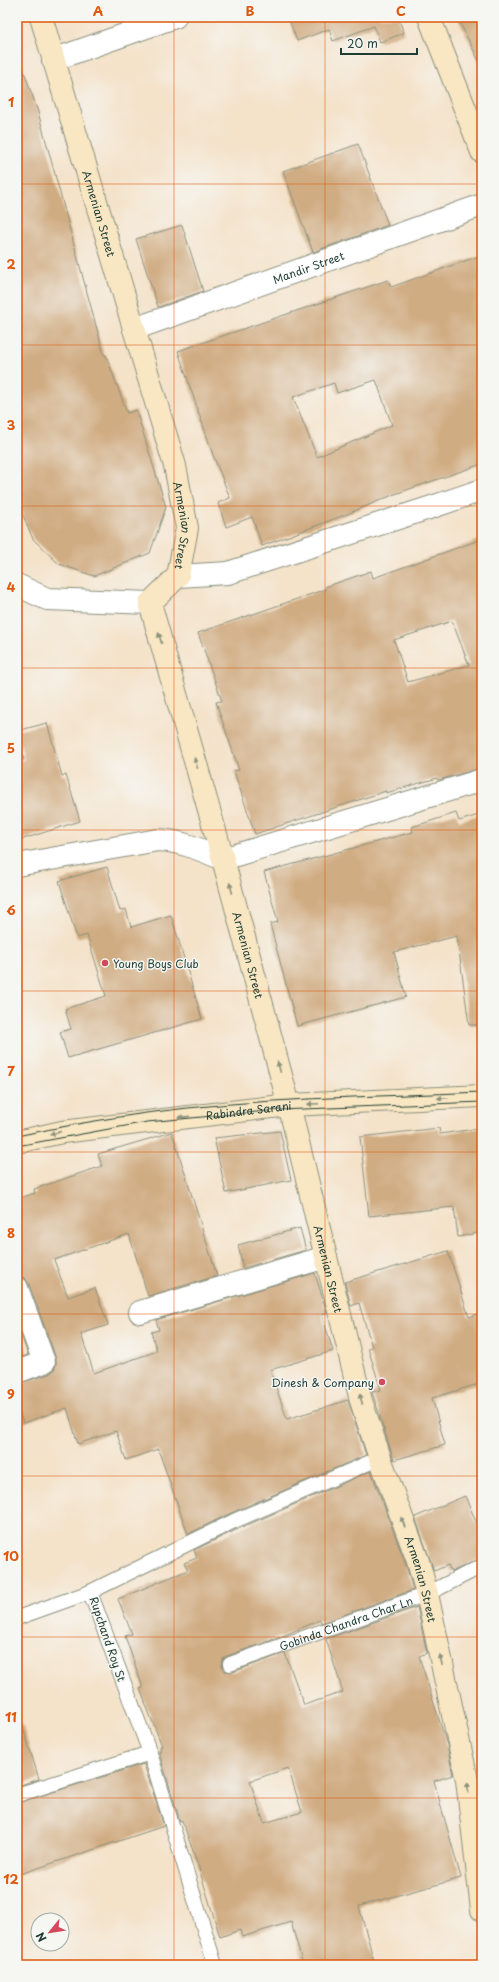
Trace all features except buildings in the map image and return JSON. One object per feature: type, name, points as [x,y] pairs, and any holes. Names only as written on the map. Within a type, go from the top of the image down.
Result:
[{"type":"street","name":"Armenian Street","points":[[40,17],[176,466],[186,528],[178,576],[150,603],[223,859],[289,1105],[361,1401],[418,1562],[427,1594],[467,1780],[482,1910]]},
{"type":"street","points":[[53,60],[175,17]]},
{"type":"street","points":[[432,18],[482,152]]},
{"type":"street","name":"Mandir Street","points":[[134,329],[482,205]]},
{"type":"street","points":[[178,576],[228,573],[482,490]]},
{"type":"street","points":[[17,585],[47,599],[150,603]]},
{"type":"street","points":[[17,865],[158,840],[191,845],[223,859],[482,780]]},
{"type":"street","name":"Rabindra Sarani","points":[[17,1142],[62,1132],[289,1105],[482,1096]]},
{"type":"street","points":[[140,1312],[326,1257]]},
{"type":"street","points":[[17,1288],[44,1362],[17,1372]]},
{"type":"lane","name":"Rupchand Roy St","points":[[215,1965],[150,1753],[90,1592],[234,1521],[380,1458]]},
{"type":"lane","name":"Gobinda Chandra Char Ln","points":[[230,1664],[427,1594],[482,1566]]},
{"type":"lane","points":[[17,1618],[90,1592]]},
{"type":"lane","points":[[17,1795],[150,1753]]},
{"type":"tram line","points":[[17,1136],[65,1126],[146,1113],[230,1104],[482,1092]]},
{"type":"tram line","points":[[17,1146],[147,1122],[279,1110],[482,1102]]},
{"type":"place","name":"Young Boys Club","points":[[105,963]]},
{"type":"place","name":"Dinesh & Company","points":[[382,1382]]}]
